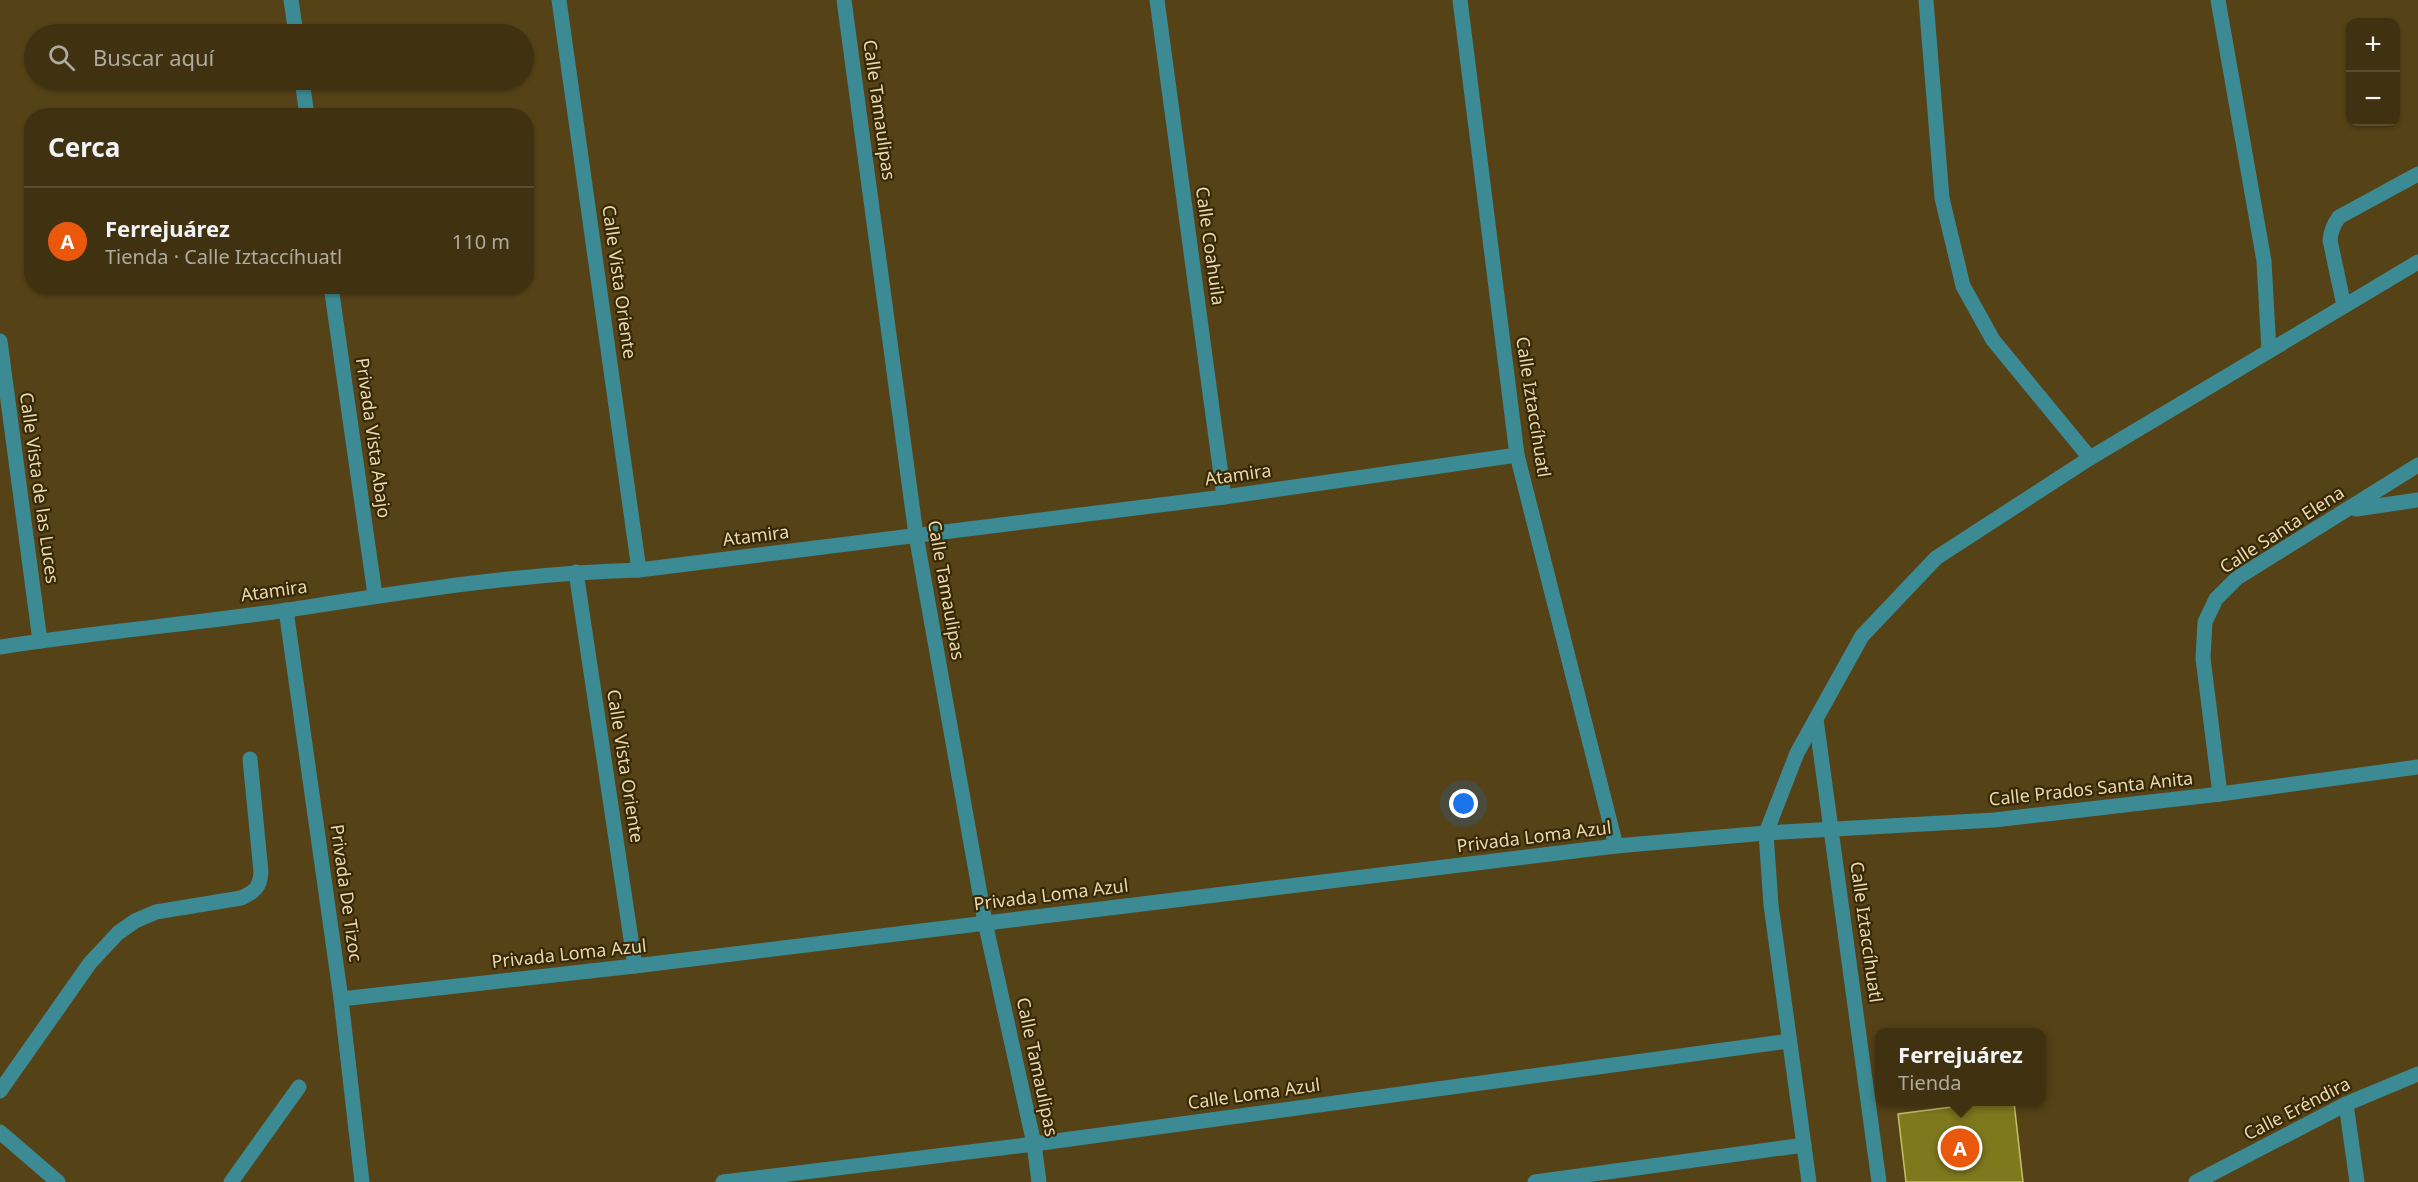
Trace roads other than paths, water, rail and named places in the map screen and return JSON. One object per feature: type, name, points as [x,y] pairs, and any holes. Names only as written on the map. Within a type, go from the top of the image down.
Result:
[{"type":"street","points":[[291,0],[295,24]]},
{"type":"street","name":"Calle Vista Oriente","points":[[559,0],[639,570]]},
{"type":"street","name":"Calle Tamaulipas","points":[[844,0],[916,536],[985,922],[1034,1144],[1039,1182]]},
{"type":"street","name":"Calle Coahuila","points":[[1157,0],[1224,497]]},
{"type":"street","name":"Calle Iztaccíhuatl","points":[[1460,0],[1517,455],[1616,846]]},
{"type":"street","points":[[1926,0],[1942,198],[1963,286],[1993,340],[2090,458]]},
{"type":"street","points":[[2218,0],[2264,261],[2269,351]]},
{"type":"street","points":[[303,90],[306,108]]},
{"type":"street","points":[[2344,306],[2330,240],[2334,225],[2340,217],[2418,174]]},
{"type":"street","points":[[1809,1182],[1771,905],[1766,833],[1788,774],[1862,636],[1936,558],[2090,458],[2418,262]]},
{"type":"street","name":"Privada Vista Abajo","points":[[332,294],[375,596]]},
{"type":"street","name":"Calle Vista de las Luces","points":[[0,341],[40,641]]},
{"type":"street","name":"Atamira","points":[[0,647],[286,610],[375,596],[576,572],[639,570],[916,536],[1224,497],[1517,455]]},
{"type":"street","name":"Calle Santa Elena","points":[[2220,794],[2203,658],[2205,622],[2216,598],[2237,578],[2418,465]]},
{"type":"street","points":[[2349,510],[2418,500]]},
{"type":"street","name":"Calle Vista Oriente","points":[[576,572],[635,966]]},
{"type":"street","name":"Privada De Tizoc","points":[[286,610],[341,999],[362,1182]]},
{"type":"street","name":"Calle Iztaccíhuatl","points":[[1816,719],[1879,1182]]},
{"type":"street","points":[[0,1091],[90,963],[118,933],[135,921],[156,912],[242,898],[254,892],[260,884],[261,872],[250,759]]},
{"type":"street","name":"Calle Prados Santa Anita","points":[[1766,833],[1994,820],[2220,794],[2418,767]]},
{"type":"street","name":"Privada Loma Azul","points":[[341,999],[635,966],[1616,846],[1766,833]]},
{"type":"street","name":"Calle Loma Azul","points":[[723,1182],[1034,1144],[1789,1041]]},
{"type":"street","name":"Calle Eréndira","points":[[2196,1182],[2346,1104],[2418,1074]]},
{"type":"street","points":[[231,1182],[299,1087]]},
{"type":"street","points":[[2346,1104],[2357,1182]]},
{"type":"street","points":[[0,1132],[58,1182]]},
{"type":"street","points":[[1535,1182],[1804,1145]]},
{"type":"place","name":"Ferrejuárez","points":[[1960,1148]]}]
